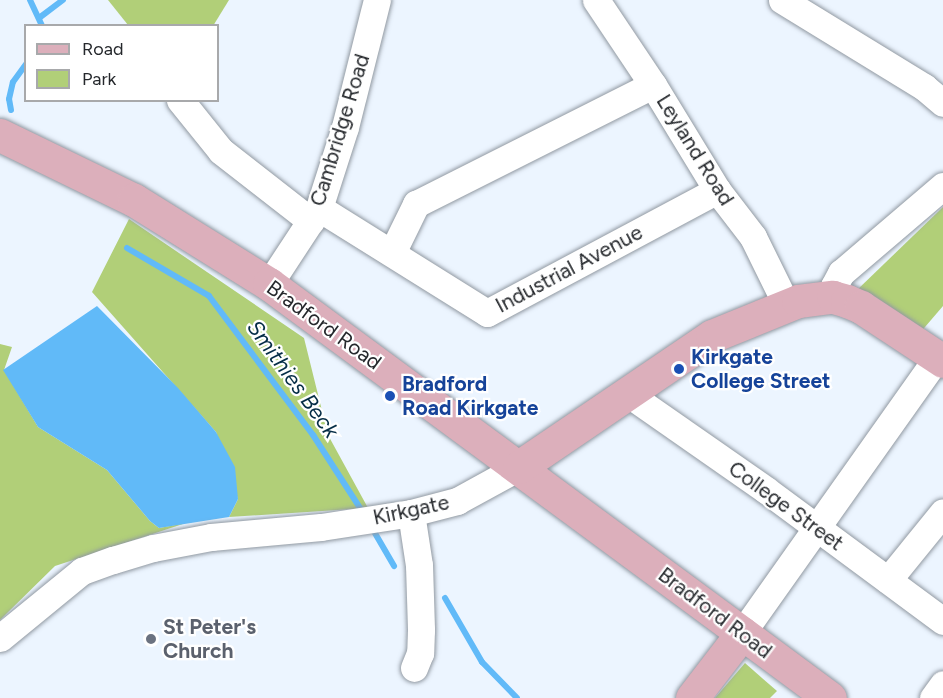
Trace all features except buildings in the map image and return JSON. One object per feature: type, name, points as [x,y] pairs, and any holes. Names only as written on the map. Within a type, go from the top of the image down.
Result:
[{"type":"main road","name":"Bradford Road","points":[[0,135],[134,200],[268,284],[830,698]]},
{"type":"main road","name":"Kirkgate","points":[[519,467],[712,336],[786,304],[810,298],[833,297]]},
{"type":"main road","points":[[833,297],[861,307],[940,360]]},
{"type":"main road","points":[[693,698],[742,633]]},
{"type":"street","name":"Cambridge Road","points":[[268,284],[315,214],[345,127],[376,0]]},
{"type":"street","name":"Leyland Road","points":[[596,0],[653,85],[717,190],[753,237],[786,304]]},
{"type":"street","points":[[782,0],[924,87],[943,103]]},
{"type":"street","points":[[393,253],[416,204],[653,85]]},
{"type":"street","name":"Industrial Avenue","points":[[182,102],[220,151],[315,214],[393,253],[487,313],[717,190]]},
{"type":"street","points":[[833,297],[834,286],[841,273],[943,186]]},
{"type":"street","points":[[742,633],[816,526],[940,360]]},
{"type":"street","name":"College Street","points":[[627,393],[816,526],[943,621]]},
{"type":"street","name":"Kirkgate","points":[[0,638],[82,571],[113,560],[153,548],[211,537],[411,513],[456,501],[519,467]]},
{"type":"street","points":[[888,580],[943,512]]},
{"type":"street","points":[[411,513],[419,565],[421,630],[420,652],[414,668]]},
{"type":"street","points":[[933,698],[943,684]]},
{"type":"green space","points":[[108,0],[229,0],[214,24],[127,24]]},
{"type":"green space","points":[[943,207],[943,306],[919,334],[856,291]]},
{"type":"green space","points":[[129,219],[304,338],[328,435],[368,508],[229,517],[238,499],[216,432],[92,292]]},
{"type":"green space","points":[[0,344],[12,347],[4,370],[38,427],[107,470],[150,521],[159,528],[186,523],[55,566],[0,620]]},
{"type":"green space","points":[[745,663],[777,691],[770,698],[715,698]]},
{"type":"water","points":[[97,306],[178,388],[216,432],[235,467],[238,499],[229,517],[159,528],[150,521],[107,470],[38,427],[3,370]]},
{"type":"waterway","points":[[30,0],[41,24]]},
{"type":"waterway","points":[[39,18],[63,0]]},
{"type":"waterway","points":[[11,110],[9,99],[13,82],[24,67]]},
{"type":"waterway","name":"Smithies Beck","points":[[127,248],[209,296],[313,435],[364,514]]},
{"type":"waterway","name":"Smithies Beck","points":[[372,528],[394,566]]},
{"type":"waterway","name":"Smithies Beck","points":[[445,598],[482,662],[517,698]]},
{"type":"place","name":"Kirkgate College Street","points":[[679,369]]},
{"type":"place","name":"Bradford Road Kirkgate","points":[[390,396]]},
{"type":"place","name":"St Peter's Church","points":[[151,639]]}]
